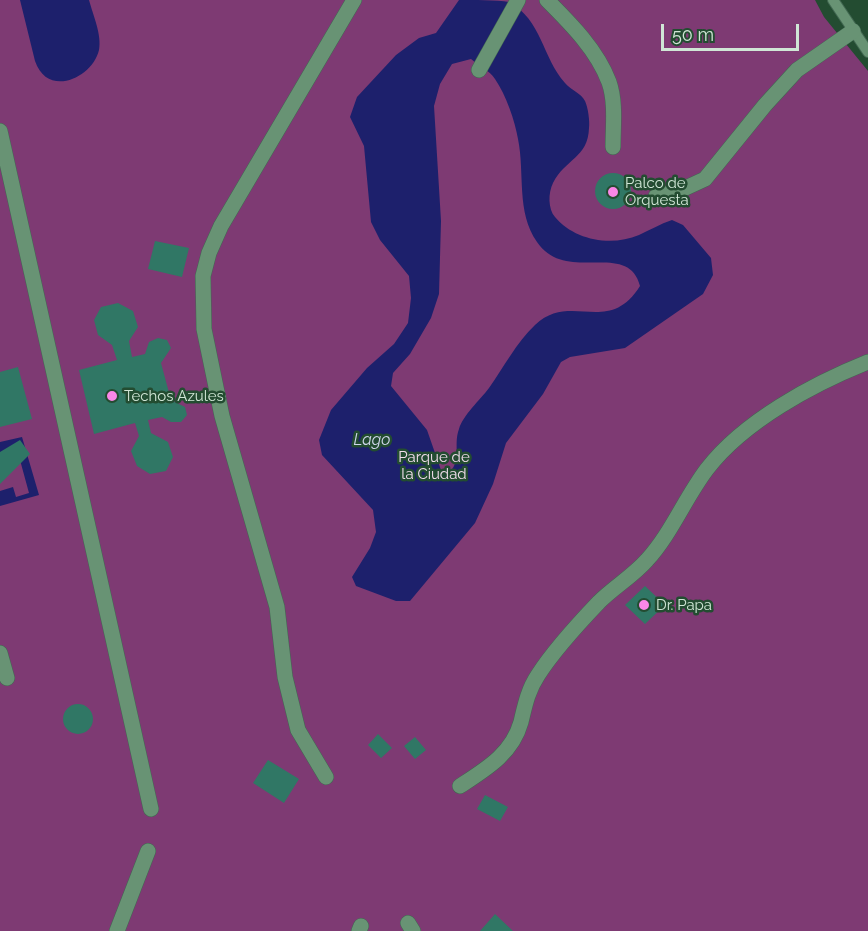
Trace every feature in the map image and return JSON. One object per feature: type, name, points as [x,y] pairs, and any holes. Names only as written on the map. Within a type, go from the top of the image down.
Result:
[{"type":"street","points":[[326,777],[315,762],[296,720],[285,677],[277,607],[222,416],[204,329],[202,293],[205,265],[221,226],[354,0]]},
{"type":"street","points":[[547,0],[584,40],[610,83],[614,113],[613,147]]},
{"type":"street","points":[[479,70],[518,1]]},
{"type":"street","points":[[656,196],[679,191],[705,179],[765,105],[797,70],[853,31]]},
{"type":"street","points":[[0,131],[151,809]]},
{"type":"street","points":[[460,786],[496,762],[510,747],[521,722],[525,700],[538,674],[600,602],[648,559],[708,468],[755,424],[787,402],[842,372],[868,362]]},
{"type":"street","points":[[0,652],[7,678]]},
{"type":"street","points":[[117,931],[148,851]]},
{"type":"lane","points":[[833,0],[868,52]]},
{"type":"green space","name":"Parque de la Ciudad","points":[[0,0],[815,0],[824,17],[868,71],[868,931],[0,931]]},
{"type":"water","points":[[20,0],[89,0],[100,44],[95,60],[88,68],[70,80],[50,79],[41,73],[35,61]]},
{"type":"water","name":"Lago","points":[[459,0],[509,2],[520,10],[535,29],[557,73],[583,98],[588,111],[589,128],[585,146],[558,175],[551,187],[550,205],[555,217],[572,231],[605,241],[628,239],[672,220],[683,225],[711,258],[713,275],[703,294],[625,348],[570,357],[561,362],[543,394],[506,443],[493,484],[475,523],[410,601],[396,601],[356,586],[352,577],[370,548],[376,532],[373,510],[322,455],[319,440],[331,410],[367,368],[394,344],[408,323],[411,298],[409,276],[380,240],[371,222],[364,146],[350,117],[357,97],[396,55],[419,38],[436,33]],"holes":[[[471,59],[493,76],[510,108],[520,152],[526,218],[537,242],[549,254],[564,260],[623,265],[633,272],[640,286],[628,301],[615,309],[602,312],[562,312],[549,316],[535,325],[522,339],[489,388],[464,418],[457,435],[456,462],[450,472],[442,473],[427,430],[391,386],[393,373],[410,354],[431,318],[439,294],[441,221],[434,106],[440,84],[452,64]]]},
{"type":"water","points":[[22,437],[39,495],[0,506],[0,491],[13,487],[16,497],[29,493],[17,449],[0,453],[0,442]]},
{"type":"building","name":"Palco de Orquesta","points":[[613,173],[626,178],[631,191],[626,204],[613,209],[600,204],[595,191],[600,178]]},
{"type":"building","points":[[155,241],[189,248],[182,277],[148,269]]},
{"type":"building","points":[[118,303],[133,311],[138,327],[129,341],[132,357],[145,354],[149,342],[158,338],[167,340],[171,348],[161,363],[171,400],[185,407],[187,415],[181,422],[171,422],[162,417],[148,420],[151,433],[168,442],[173,457],[166,471],[150,474],[137,466],[131,451],[139,436],[135,423],[94,434],[79,370],[117,360],[112,345],[98,335],[94,320],[101,307]]},
{"type":"building","points":[[18,367],[32,419],[0,427],[0,372]]},
{"type":"building","points":[[20,440],[30,454],[0,484],[0,452]]},
{"type":"building","points":[[645,586],[665,605],[645,624],[625,605]]},
{"type":"building","points":[[78,704],[84,705],[92,713],[92,725],[84,733],[78,734],[72,733],[64,725],[63,719],[64,713],[72,705]]},
{"type":"building","points":[[378,734],[392,748],[381,758],[368,745]]},
{"type":"building","points":[[415,737],[426,750],[415,759],[404,746]]},
{"type":"building","points":[[268,760],[299,779],[284,803],[253,783]]},
{"type":"building","points":[[485,795],[508,807],[500,821],[477,809]]},
{"type":"building","points":[[495,914],[513,931],[480,931]]},
{"type":"place","name":"Palco de Orquesta","points":[[613,192]]},
{"type":"place","name":"Techos Azules","points":[[112,396]]},
{"type":"place","name":"Dr. Papa","points":[[644,605]]}]
